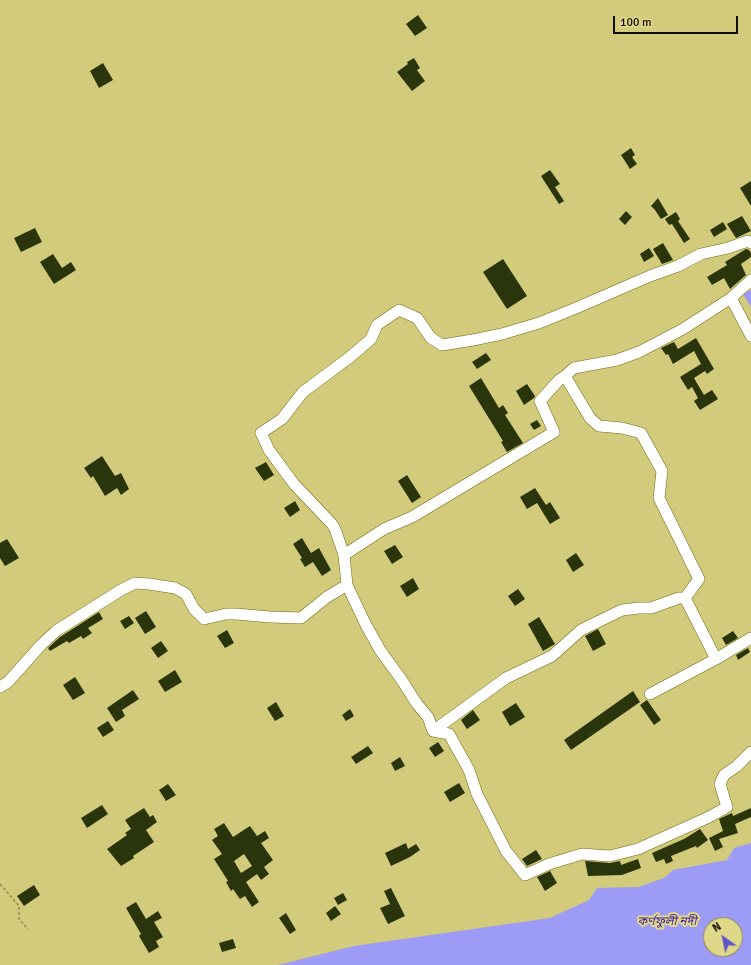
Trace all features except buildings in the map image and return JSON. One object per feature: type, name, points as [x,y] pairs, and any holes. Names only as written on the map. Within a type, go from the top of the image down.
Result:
[{"type":"street","points":[[433,731],[428,718],[380,650],[347,585],[344,555],[332,524],[294,484],[269,450],[261,433],[282,419],[303,392],[350,357],[371,339],[377,325],[400,310],[417,318],[431,338],[442,345],[502,334],[539,323],[650,276],[678,266],[701,254],[728,248],[748,241],[751,243]]},
{"type":"street","points":[[344,555],[384,529],[412,516],[554,432],[540,401],[559,380],[566,376],[574,368],[617,360],[639,352],[683,329],[731,298],[751,280]]},
{"type":"street","points":[[731,298],[751,336]]},
{"type":"street","points":[[566,376],[590,418],[599,426],[622,428],[641,433],[662,471],[659,498],[699,578],[685,598]]},
{"type":"street","points":[[0,687],[8,682],[41,645],[56,632],[121,590],[135,584],[149,584],[175,588],[181,591],[186,594],[194,609],[204,619],[226,614],[301,618],[327,597],[347,585]]},
{"type":"street","points":[[433,731],[506,678],[552,656],[581,630],[622,610],[650,608],[679,598],[685,598]]},
{"type":"street","points":[[685,598],[716,659]]},
{"type":"street","points":[[650,694],[716,659],[751,638]]},
{"type":"street","points":[[433,731],[449,734],[469,770],[476,794],[506,851],[525,875],[549,864],[582,854],[610,856],[638,849],[709,817],[727,806],[720,784],[724,775],[737,766],[751,752]]},
{"type":"path","points":[[0,884],[19,906],[19,919],[28,929]]},
{"type":"water","points":[[751,290],[751,307],[743,294]]},
{"type":"water","name":"কর্ণফুলী নদী","points":[[751,843],[751,965],[278,965],[354,946],[550,918],[589,900],[597,888],[638,887],[664,878],[673,870],[727,860],[734,848]]}]
